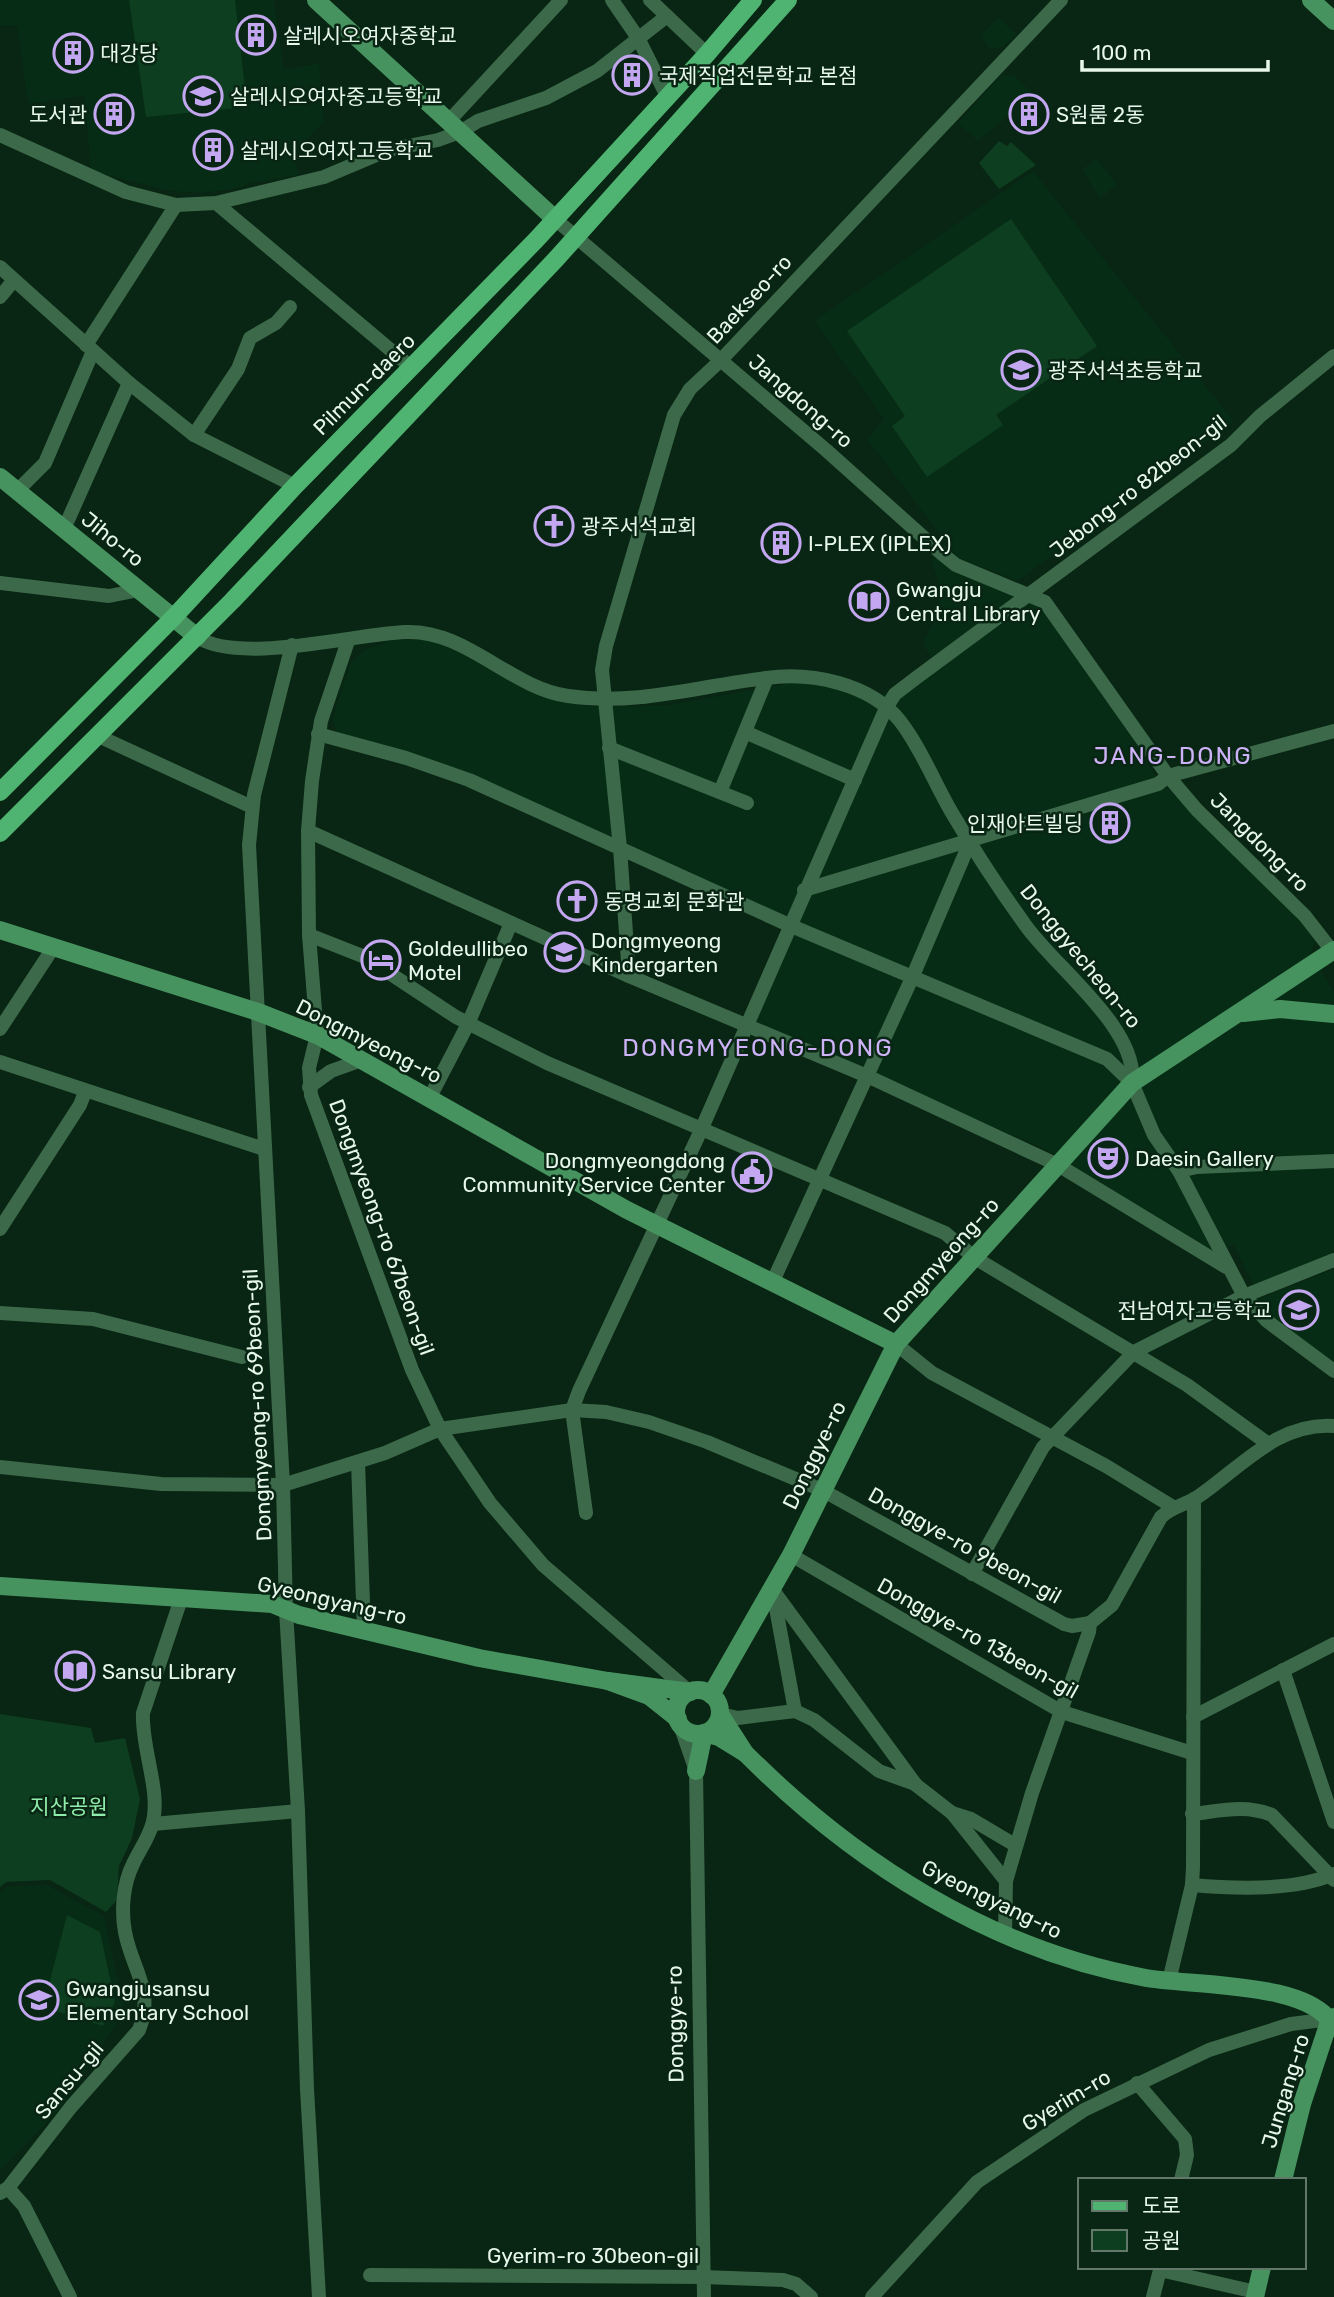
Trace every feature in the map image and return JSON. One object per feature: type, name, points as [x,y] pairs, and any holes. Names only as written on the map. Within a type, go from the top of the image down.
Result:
[{"type":"main road","name":"Pilmun-daero","points":[[0,792],[173,618],[295,485],[555,219],[753,0]]},
{"type":"main road","points":[[0,833],[96,734],[197,637],[575,236],[788,0]]},
{"type":"street","points":[[454,127],[561,0]]},
{"type":"street","points":[[612,0],[638,38],[667,96]]},
{"type":"street","points":[[650,0],[707,54]]},
{"type":"street","name":"Baekseo-ro","points":[[604,700],[606,646],[674,415],[690,389],[721,360],[1061,0]]},
{"type":"street","points":[[1311,0],[1334,21]]},
{"type":"street","points":[[326,3],[454,127],[555,219]]},
{"type":"street","points":[[0,135],[126,192],[176,205],[216,203],[324,177],[388,150],[546,98],[597,71],[667,16]]},
{"type":"street","points":[[216,203],[412,368]]},
{"type":"street","points":[[5,484],[45,463],[90,348],[176,205]]},
{"type":"street","name":"Jangdong-ro","points":[[555,219],[956,565],[1045,602],[1168,776],[1197,810],[1306,916],[1334,952]]},
{"type":"street","points":[[0,267],[129,383],[194,435],[295,485]]},
{"type":"street","points":[[0,297],[14,280]]},
{"type":"street","points":[[194,435],[238,369],[250,338],[276,323],[290,307]]},
{"type":"street","name":"Jebong-ro 82beon-gil","points":[[1032,595],[1231,445],[1260,416],[1334,356]]},
{"type":"street","points":[[64,529],[129,383]]},
{"type":"street","name":"Jiho-ro","points":[[5,484],[197,637]]},
{"type":"street","points":[[0,583],[109,596],[139,590]]},
{"type":"street","points":[[586,1513],[572,1410],[702,1128],[886,708],[895,694],[1032,595]]},
{"type":"street","name":"Donggyecheon-ro","points":[[197,637],[227,648],[348,641],[407,631],[429,634],[457,644],[541,689],[604,700],[659,696],[766,678],[814,677],[840,684],[886,708],[901,722],[970,842],[1034,937],[1125,1043],[1133,1065],[1132,1083],[1154,1135],[1179,1171],[1244,1296],[1266,1321],[1334,1371]]},
{"type":"street","points":[[348,641],[318,734],[451,772],[789,925],[1107,1059],[1132,1083]]},
{"type":"street","name":"Dongmyeong-ro 69beon-gil","points":[[292,645],[252,807],[251,925],[284,1485],[286,1611],[298,1811],[307,2090],[319,2297]]},
{"type":"street","points":[[720,792],[766,678]]},
{"type":"street","points":[[604,700],[620,848],[629,976]]},
{"type":"street","points":[[804,890],[1158,784],[1168,776],[1334,731]]},
{"type":"street","points":[[745,732],[855,780]]},
{"type":"street","points":[[96,734],[252,807]]},
{"type":"street","name":"Dongmyeong-ro 67beon-gil","points":[[318,734],[309,831],[309,935],[317,1035],[309,1068],[309,1087],[412,1370],[440,1429],[490,1503],[543,1565],[690,1692]]},
{"type":"street","points":[[609,748],[747,803]]},
{"type":"street","points":[[309,831],[629,976],[867,1076],[1058,1165],[1227,1267]]},
{"type":"street","points":[[773,1281],[912,978],[970,842]]},
{"type":"street","points":[[430,1097],[468,1024],[512,923]]},
{"type":"street","name":"Dongmyeong-ro","points":[[0,930],[258,1012],[317,1035],[556,1171],[896,1344],[1132,1083],[1334,952]]},
{"type":"street","points":[[309,935],[365,957],[468,1024],[547,1063],[945,1233],[975,1258],[1188,1385],[1267,1443]]},
{"type":"street","points":[[0,1029],[53,948]]},
{"type":"street","points":[[1236,1014],[1280,1009],[1334,1014]]},
{"type":"street","points":[[309,1087],[331,1071],[362,1060]]},
{"type":"street","points":[[0,1062],[264,1149]]},
{"type":"street","points":[[0,1228],[80,1105],[85,1091]]},
{"type":"street","points":[[1179,1171],[1197,1167],[1334,1161]]},
{"type":"street","points":[[972,1574],[1050,1437],[1134,1352],[1244,1296],[1334,1260]]},
{"type":"street","points":[[0,1313],[93,1319],[242,1357]]},
{"type":"street","points":[[896,1344],[932,1373],[1173,1507]]},
{"type":"street","name":"Donggye-ro","points":[[711,1695],[791,1555],[896,1344]]},
{"type":"street","name":"Donggye-ro 9beon-gil","points":[[440,1429],[572,1410],[606,1412],[649,1422],[706,1442],[822,1490],[1064,1624],[1072,1626],[1090,1622]]},
{"type":"street","points":[[1005,1935],[1006,1881],[1015,1845],[1062,1713],[1090,1622],[1112,1605],[1152,1530],[1173,1507],[1194,1499],[1267,1443],[1296,1429],[1334,1426]]},
{"type":"street","points":[[0,1466],[161,1484],[284,1485],[351,1464],[440,1429]]},
{"type":"street","points":[[351,1464],[363,1630]]},
{"type":"street","points":[[1169,1982],[1192,1885],[1194,1499]]},
{"type":"street","name":"Donggye-ro 13beon-gil","points":[[791,1555],[1062,1713],[1192,1753]]},
{"type":"street","name":"Gyeongyang-ro","points":[[0,1586],[272,1604],[286,1611],[512,1665],[608,1681]]},
{"type":"street","points":[[772,1589],[795,1711]]},
{"type":"street","points":[[772,1589],[916,1785],[952,1813],[1006,1881]]},
{"type":"street","name":"Sansu-gil","points":[[4,2190],[139,2030],[143,2019],[146,1998],[125,1934],[124,1907],[131,1867],[153,1824],[153,1791],[142,1731],[144,1713],[181,1599]]},
{"type":"street","points":[[1193,1717],[1334,1644]]},
{"type":"street","points":[[1283,1670],[1334,1822]]},
{"type":"street","points":[[608,1681],[690,1692],[701,1691],[711,1695],[717,1701],[720,1714],[745,1753]]},
{"type":"street","points":[[608,1681],[649,1696],[692,1733],[719,1737],[745,1753]]},
{"type":"street","points":[[678,1721],[677,1706],[690,1692]]},
{"type":"street","points":[[720,1714],[738,1718],[795,1711],[814,1720],[879,1771],[916,1785]]},
{"type":"street","points":[[696,1771],[704,1733],[715,1726],[720,1714]]},
{"type":"street","name":"Donggye-ro","points":[[678,1721],[696,1771],[704,2297]]},
{"type":"street","name":"Gyeongyang-ro","points":[[745,1753],[790,1797],[856,1849],[914,1889],[1005,1935],[1081,1964],[1169,1982],[1297,1997],[1333,2021]]},
{"type":"street","points":[[1192,1814],[1235,1808],[1272,1815],[1333,1876]]},
{"type":"street","points":[[153,1824],[298,1811]]},
{"type":"street","points":[[952,1813],[971,1819],[1015,1845]]},
{"type":"street","points":[[1192,1885],[1248,1888],[1333,1876]]},
{"type":"street","name":"Gyerim-ro","points":[[872,2297],[977,2182],[1084,2110],[1209,2050],[1291,2024],[1333,2021]]},
{"type":"street","name":"Jungang-ro","points":[[1284,2178],[1302,2104],[1333,2021]]},
{"type":"street","points":[[1137,2083],[1185,2139],[1188,2150],[1181,2178]]},
{"type":"street","points":[[4,2190],[24,2206],[70,2297]]},
{"type":"street","points":[[1153,2297],[1160,2269],[1256,2295],[1262,2269]]},
{"type":"street","name":"Gyerim-ro 30beon-gil","points":[[370,2276],[703,2277],[783,2280],[796,2284],[811,2297]]},
{"type":"shaded area","name":"살레시오여자중고등학교","points":[[0,0],[274,0],[284,70],[319,63],[324,123],[295,150],[298,175],[251,183],[239,188],[202,193],[170,191],[91,171],[84,96],[28,104],[17,26],[0,25]]},
{"type":"shaded area","points":[[998,18],[1017,34],[1003,47],[989,49],[981,35]]},
{"type":"shaded area","points":[[1001,75],[1014,75],[1035,95],[978,141],[958,123]]},
{"type":"shaded area","points":[[1096,158],[1117,184],[1100,199],[1082,170]]},
{"type":"shaded area","name":"광주서석초등학교","points":[[1033,171],[1234,421],[1018,581],[958,558],[867,439],[884,419],[814,321]]},
{"type":"shaded area","points":[[931,557],[1043,608],[1113,706],[1155,775],[1300,918],[1316,940],[1311,953],[1334,991],[1334,1254],[1257,1285],[1252,1283],[1234,1245],[1213,1251],[1049,1151],[758,1025],[755,1019],[797,922],[337,732],[332,720],[350,664],[363,651],[395,639],[426,640],[449,648],[549,698],[590,707],[669,705],[796,682],[822,684],[858,695],[870,704],[933,660],[922,643],[936,617],[941,593]]},
{"type":"shaded area","name":"전남여자고등학교","points":[[1334,1269],[1334,1363],[1271,1320],[1256,1300]]},
{"type":"shaded area","name":"Gwangjusansu Elementary School","points":[[47,1885],[104,1916],[125,2011],[61,2108],[0,2170],[0,1892],[8,1886]]},
{"type":"green space","points":[[129,0],[235,0],[247,107],[146,117]]},
{"type":"green space","points":[[999,141],[1007,146],[1011,142],[1036,165],[999,189],[979,163]]},
{"type":"green space","points":[[1011,219],[1097,346],[996,415],[1003,425],[927,477],[892,426],[905,416],[847,331]]},
{"type":"green space","name":"지산공원","points":[[0,1714],[91,1728],[95,1743],[125,1738],[140,1799],[132,1838],[119,1866],[117,1900],[106,1912],[50,1880],[6,1882],[0,1887]]},
{"type":"green space","points":[[67,1915],[100,1932],[115,2002],[103,2026],[43,2007]]},
{"type":"place","name":"살레시오여자중학교","points":[[256,35]]},
{"type":"place","name":"대강당","points":[[73,53]]},
{"type":"place","name":"국제직업전문학교 본점","points":[[632,75]]},
{"type":"place","name":"살레시오여자중고등학교","points":[[203,96]]},
{"type":"place","name":"도서관","points":[[114,114]]},
{"type":"place","name":"S원룸 2동","points":[[1029,114]]},
{"type":"place","name":"살레시오여자고등학교","points":[[213,150]]},
{"type":"place","name":"광주서석초등학교","points":[[1021,370]]},
{"type":"place","name":"광주서석교회","points":[[554,526]]},
{"type":"place","name":"I-PLEX (IPLEX)","points":[[781,543]]},
{"type":"place","name":"Gwangju Central Library","points":[[869,601]]},
{"type":"place","name":"인재아트빌딩","points":[[1110,823]]},
{"type":"place","name":"동명교회 문화관","points":[[577,901]]},
{"type":"place","name":"Dongmyeong Kindergarten","points":[[564,952]]},
{"type":"place","name":"Goldeullibeo Motel","points":[[381,960]]},
{"type":"place","name":"Daesin Gallery","points":[[1108,1158]]},
{"type":"place","name":"Dongmyeongdong Community Service Center","points":[[752,1172]]},
{"type":"place","name":"전남여자고등학교","points":[[1299,1310]]},
{"type":"place","name":"Sansu Library","points":[[75,1671]]},
{"type":"place","name":"Gwangjusansu Elementary School","points":[[39,2000]]},
{"type":"district","name":"JANG-DONG","points":[[1173,756]]},
{"type":"district","name":"DONGMYEONG-DONG","points":[[758,1048]]}]
